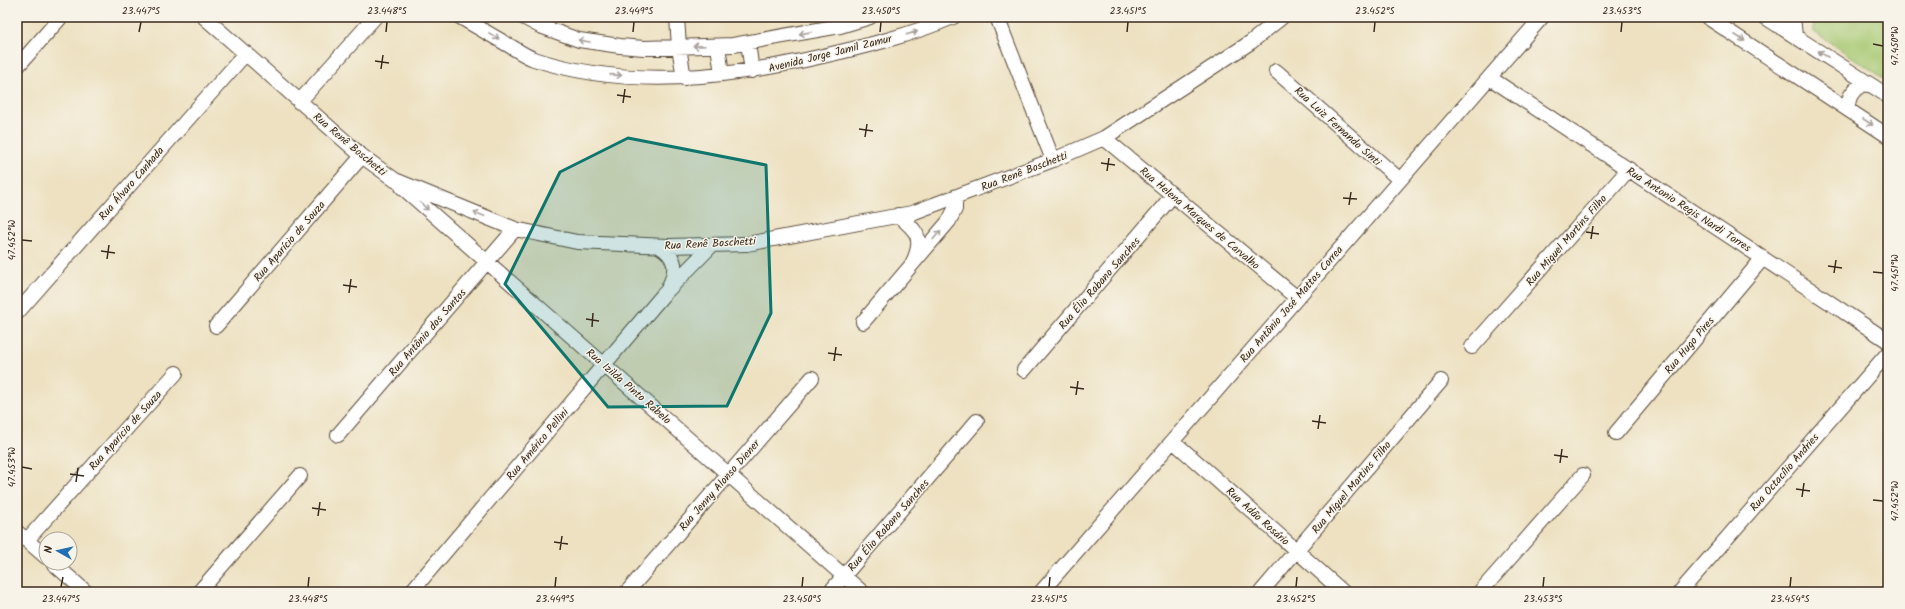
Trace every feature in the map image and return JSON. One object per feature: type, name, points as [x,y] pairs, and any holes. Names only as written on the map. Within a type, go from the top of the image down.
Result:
[{"type":"street","points":[[17,67],[61,17]]},
{"type":"street","name":"Rua Renê Boschetti","points":[[204,17],[362,156],[395,180],[515,229],[577,242],[659,246],[747,244],[912,213],[1053,160],[1104,138],[1251,42],[1282,17]]},
{"type":"street","points":[[300,102],[375,17]]},
{"type":"street","name":"Avenida Jorge Jamil Zamur","points":[[460,17],[532,58],[594,74],[684,78],[752,71],[854,49],[927,28],[953,17]]},
{"type":"street","points":[[523,17],[540,26],[579,40],[620,46],[679,47],[718,46],[748,43],[840,26],[870,17]]},
{"type":"street","points":[[677,17],[679,47],[684,78]]},
{"type":"street","points":[[997,17],[1053,160]]},
{"type":"street","name":"Rua Antônio José Mattos Correa","points":[[1041,592],[1542,17]]},
{"type":"street","points":[[1707,17],[1888,136]]},
{"type":"street","points":[[1765,17],[1888,96]]},
{"type":"street","points":[[1793,17],[1795,36]]},
{"type":"street","name":"Avenida Jorge Jamil Zamur","points":[[748,43],[752,71]]},
{"type":"street","points":[[718,46],[722,74]]},
{"type":"street","name":"Rua Álvaro Canhada","points":[[17,313],[246,53]]},
{"type":"street","name":"Rua Luiz Fernando Sinti","points":[[1276,71],[1400,180]]},
{"type":"street","points":[[1827,96],[1838,94],[1851,78],[1851,72]]},
{"type":"street","name":"Rua Antonio Regis Nardi Torres","points":[[1490,78],[1888,341]]},
{"type":"street","points":[[1848,109],[1848,97],[1855,89],[1863,84],[1873,86]]},
{"type":"street","name":"Rua Helena Marques de Carvalho","points":[[1104,138],[1297,298]]},
{"type":"street","name":"Rua Aparício de Souza","points":[[216,326],[362,156]]},
{"type":"street","name":"Rua Miguel Martins Filho","points":[[1472,347],[1629,169]]},
{"type":"street","name":"Rua Izilda Pinto Rabelo","points":[[395,180],[862,592]]},
{"type":"street","name":"Rua Élio Rabano Sanches","points":[[1024,370],[1173,195]]},
{"type":"street","points":[[863,322],[949,221],[955,209],[955,197]]},
{"type":"street","points":[[898,215],[916,232],[919,248],[912,264]]},
{"type":"street","name":"Rua Antônio dos Santos","points":[[338,435],[515,229]]},
{"type":"street","name":"Rua Américo Pellini","points":[[411,592],[663,295],[712,245]]},
{"type":"street","name":"Rua Américo Pellini","points":[[659,246],[669,252],[675,265],[674,277],[663,295]]},
{"type":"street","name":"Rua Hugo Pires","points":[[1616,432],[1762,258]]},
{"type":"street","name":"Rua Octacílio Andries","points":[[1680,592],[1888,353]]},
{"type":"street","name":"Rua Aparicio de Souza","points":[[22,536],[176,373]]},
{"type":"street","name":"Rua Jenny Alonso Diener","points":[[626,592],[812,378]]},
{"type":"street","name":"Rua Miguel Martins Filho","points":[[1261,592],[1441,381]]},
{"type":"street","name":"Rua Élio Rabano Sanches","points":[[830,592],[977,421]]},
{"type":"street","name":"Rua Adão Rosário","points":[[1173,441],[1344,592]]},
{"type":"street","points":[[1480,592],[1583,475]]},
{"type":"street","points":[[199,592],[300,476]]},
{"type":"street","points":[[22,536],[38,550]]},
{"type":"street","points":[[62,571],[86,592]]},
{"type":"highlighted area","points":[[628,138],[766,165],[771,313],[727,406],[608,407],[505,284],[560,172]]},
{"type":"green space","points":[[1813,17],[1888,17],[1888,81],[1814,32]]}]
